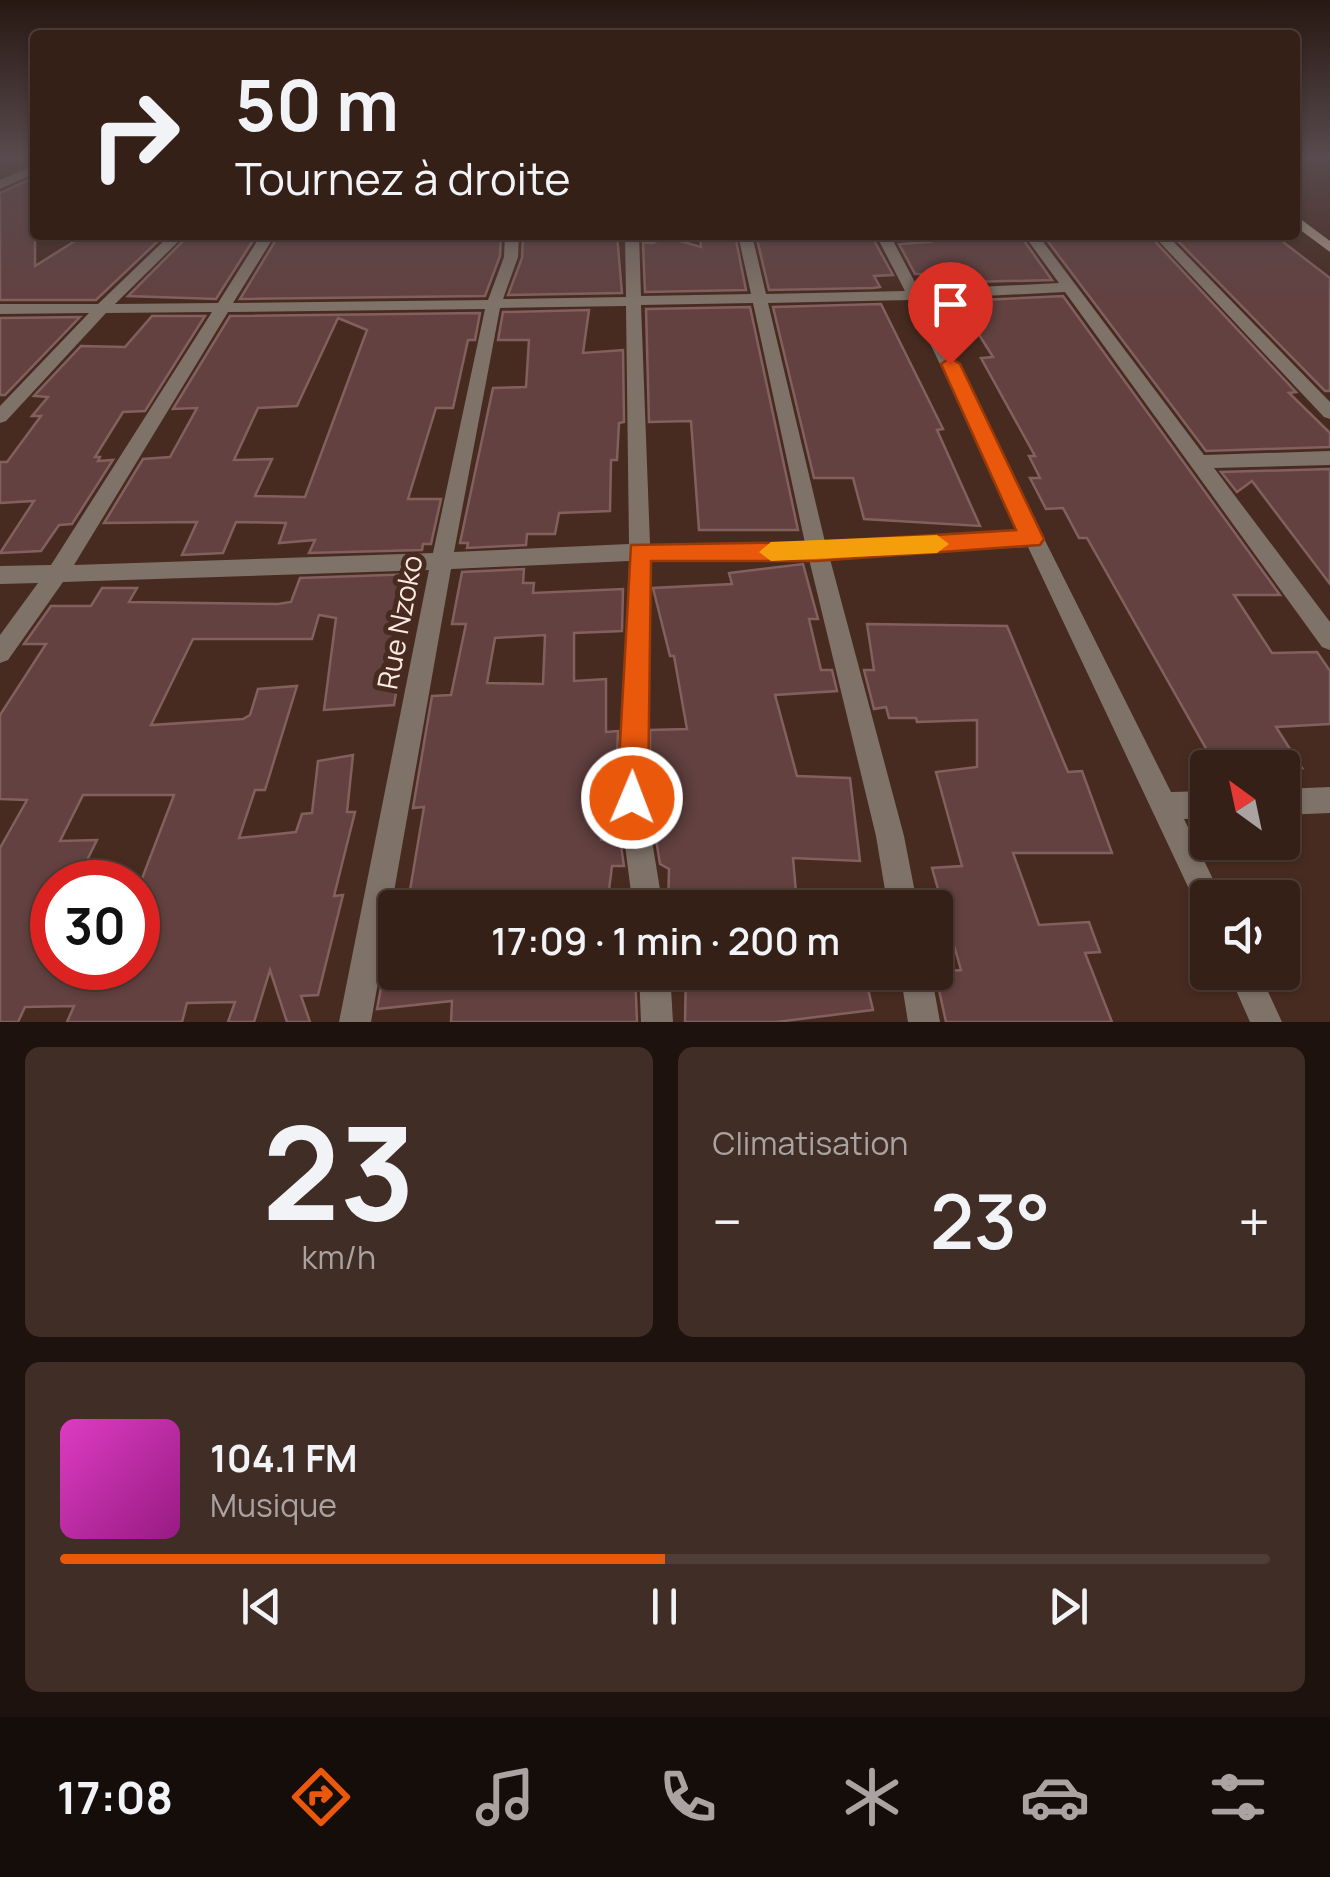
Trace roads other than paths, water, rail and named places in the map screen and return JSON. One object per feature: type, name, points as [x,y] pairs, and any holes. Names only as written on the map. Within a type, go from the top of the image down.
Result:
[{"type":"main road","points":[[1300,223],[1330,248]]},
{"type":"street","points":[[0,418],[99,310],[173,240]]},
{"type":"street","points":[[0,654],[57,574],[265,240]]},
{"type":"street","name":"Rue Nzoko","points":[[355,1022],[442,558],[494,303],[512,257],[512,240]]},
{"type":"street","points":[[632,240],[640,552],[632,798],[645,890]]},
{"type":"street","points":[[746,240],[900,890]]},
{"type":"street","points":[[886,240],[1200,880]]},
{"type":"street","points":[[1035,240],[1330,640]]},
{"type":"street","points":[[1165,240],[1330,412]]},
{"type":"street","points":[[0,309],[218,310],[915,295],[1068,287]]},
{"type":"street","points":[[1201,462],[1330,458]]},
{"type":"street","points":[[0,574],[640,552],[817,551],[1032,539]]},
{"type":"street","points":[[1300,801],[1330,800]]},
{"type":"street","points":[[1166,806],[1190,805]]},
{"type":"street","points":[[655,990],[656,1022]]},
{"type":"street","points":[[918,990],[924,1022]]},
{"type":"street","points":[[1251,990],[1266,1022]]}]
